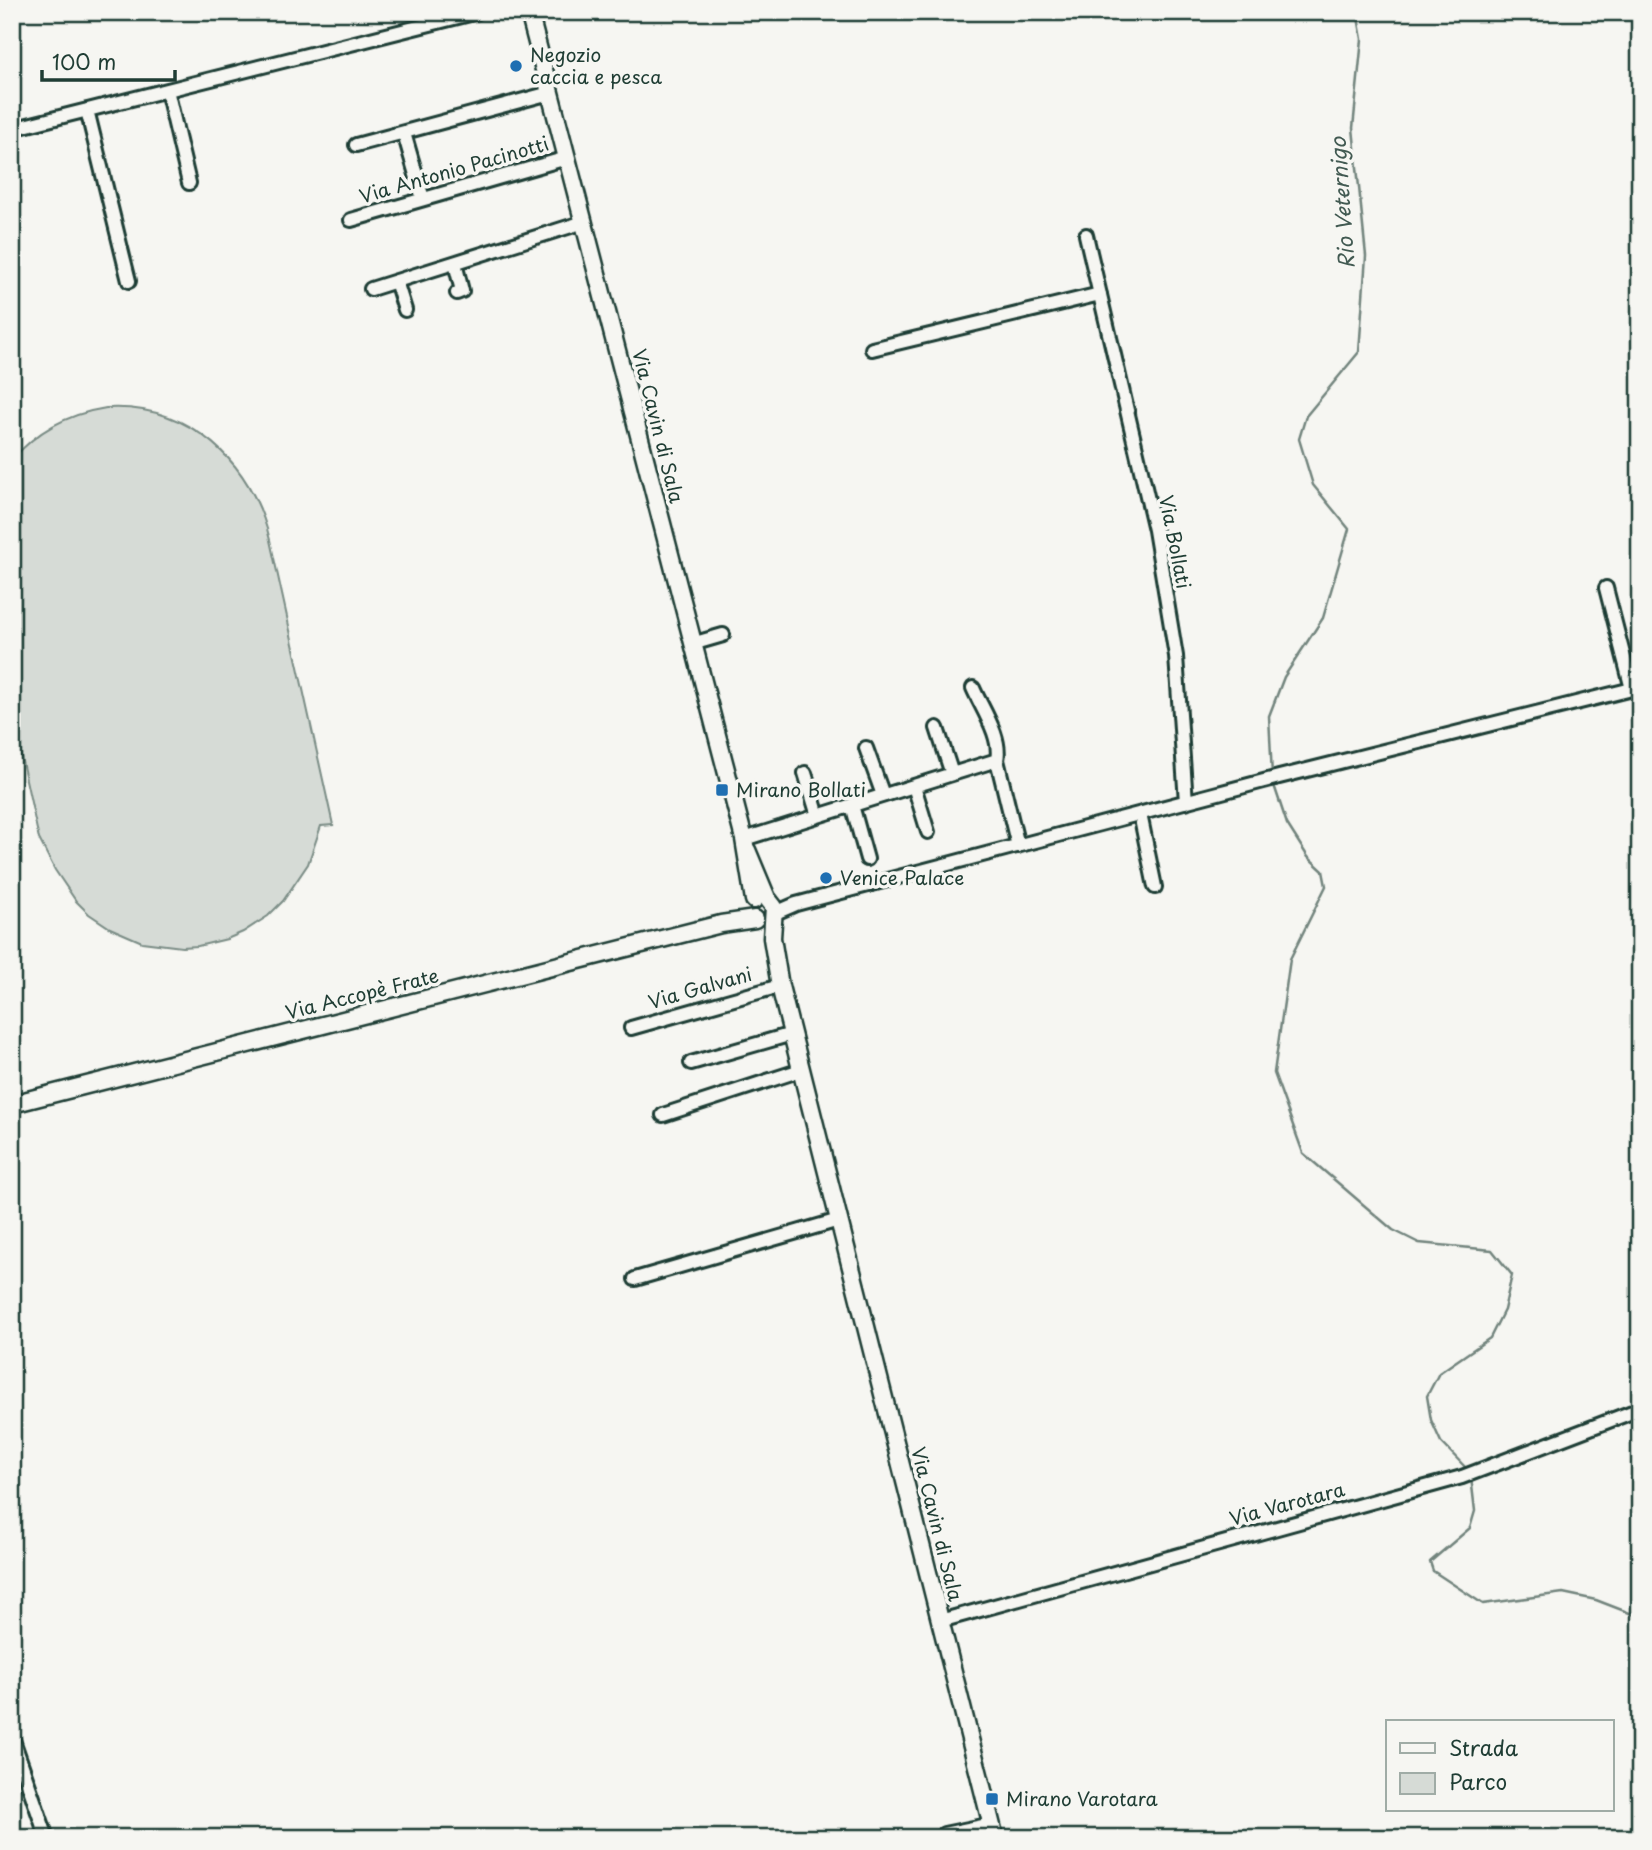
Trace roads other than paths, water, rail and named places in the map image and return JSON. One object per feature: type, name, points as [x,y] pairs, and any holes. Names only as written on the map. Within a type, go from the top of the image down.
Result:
[{"type":"main road","name":"Via Cavin di Sala","points":[[529,12],[763,909],[940,1621],[989,1832]]},
{"type":"main road","name":"Via Accopè Frate","points":[[12,1104],[721,924],[763,909]]},
{"type":"street","points":[[12,129],[478,12]]},
{"type":"street","points":[[167,90],[189,183]]},
{"type":"street","points":[[356,145],[550,93]]},
{"type":"street","points":[[87,110],[129,281]]},
{"type":"street","points":[[404,133],[423,199]]},
{"type":"street","name":"Via Antonio Pacinotti","points":[[351,220],[567,158]]},
{"type":"street","points":[[371,289],[584,222]]},
{"type":"street","name":"Via Bollati","points":[[1086,235],[1155,530],[1176,656],[1186,802]]},
{"type":"street","points":[[455,263],[462,291],[457,293]]},
{"type":"street","points":[[396,281],[405,310]]},
{"type":"street","points":[[872,349],[1100,294]]},
{"type":"street","points":[[763,909],[796,904],[1273,779],[1636,688],[1606,588]]},
{"type":"street","points":[[692,644],[723,635]]},
{"type":"street","points":[[973,688],[999,750],[997,760],[1018,846]]},
{"type":"street","points":[[937,728],[952,774]]},
{"type":"street","points":[[866,748],[883,795]]},
{"type":"street","points":[[746,845],[818,816],[997,760]]},
{"type":"street","points":[[805,772],[818,816]]},
{"type":"street","points":[[914,786],[928,832]]},
{"type":"street","points":[[852,805],[867,859]]},
{"type":"street","points":[[1140,814],[1155,887]]},
{"type":"street","name":"Via Galvani","points":[[631,1028],[780,986]]},
{"type":"street","points":[[691,1063],[792,1034]]},
{"type":"street","points":[[663,1115],[801,1070]]},
{"type":"street","points":[[635,1279],[839,1220]]},
{"type":"street","name":"Via Varotara","points":[[940,1621],[1468,1475],[1640,1409]]},
{"type":"street","points":[[12,1737],[47,1838]]},
{"type":"street","points":[[940,1838],[944,1834],[989,1832]]},
{"type":"waterway","name":"Rio Veternigo","points":[[1272,776],[1269,716],[1284,677],[1323,618],[1349,529],[1313,485],[1299,439],[1306,416],[1359,352],[1366,256],[1353,128],[1362,39],[1357,12]]},
{"type":"waterway","name":"Rio Veternigo","points":[[1273,782],[1287,824],[1308,857],[1323,871],[1326,886],[1290,959],[1274,1073],[1303,1153],[1393,1230],[1419,1243],[1492,1250],[1512,1275],[1504,1310],[1490,1338],[1439,1373],[1427,1396],[1431,1420],[1441,1442],[1468,1470]]},
{"type":"waterway","name":"Rio Veternigo","points":[[1471,1477],[1475,1511],[1470,1528],[1430,1562],[1433,1571],[1483,1604],[1563,1593],[1596,1600],[1640,1617]]},
{"type":"place","name":"Negozio caccia e pesca","points":[[516,66]]},
{"type":"place","name":"Mirano Bollati","points":[[722,790]]},
{"type":"place","name":"Venice Palace","points":[[826,878]]},
{"type":"place","name":"Mirano Varotara","points":[[992,1799]]}]
